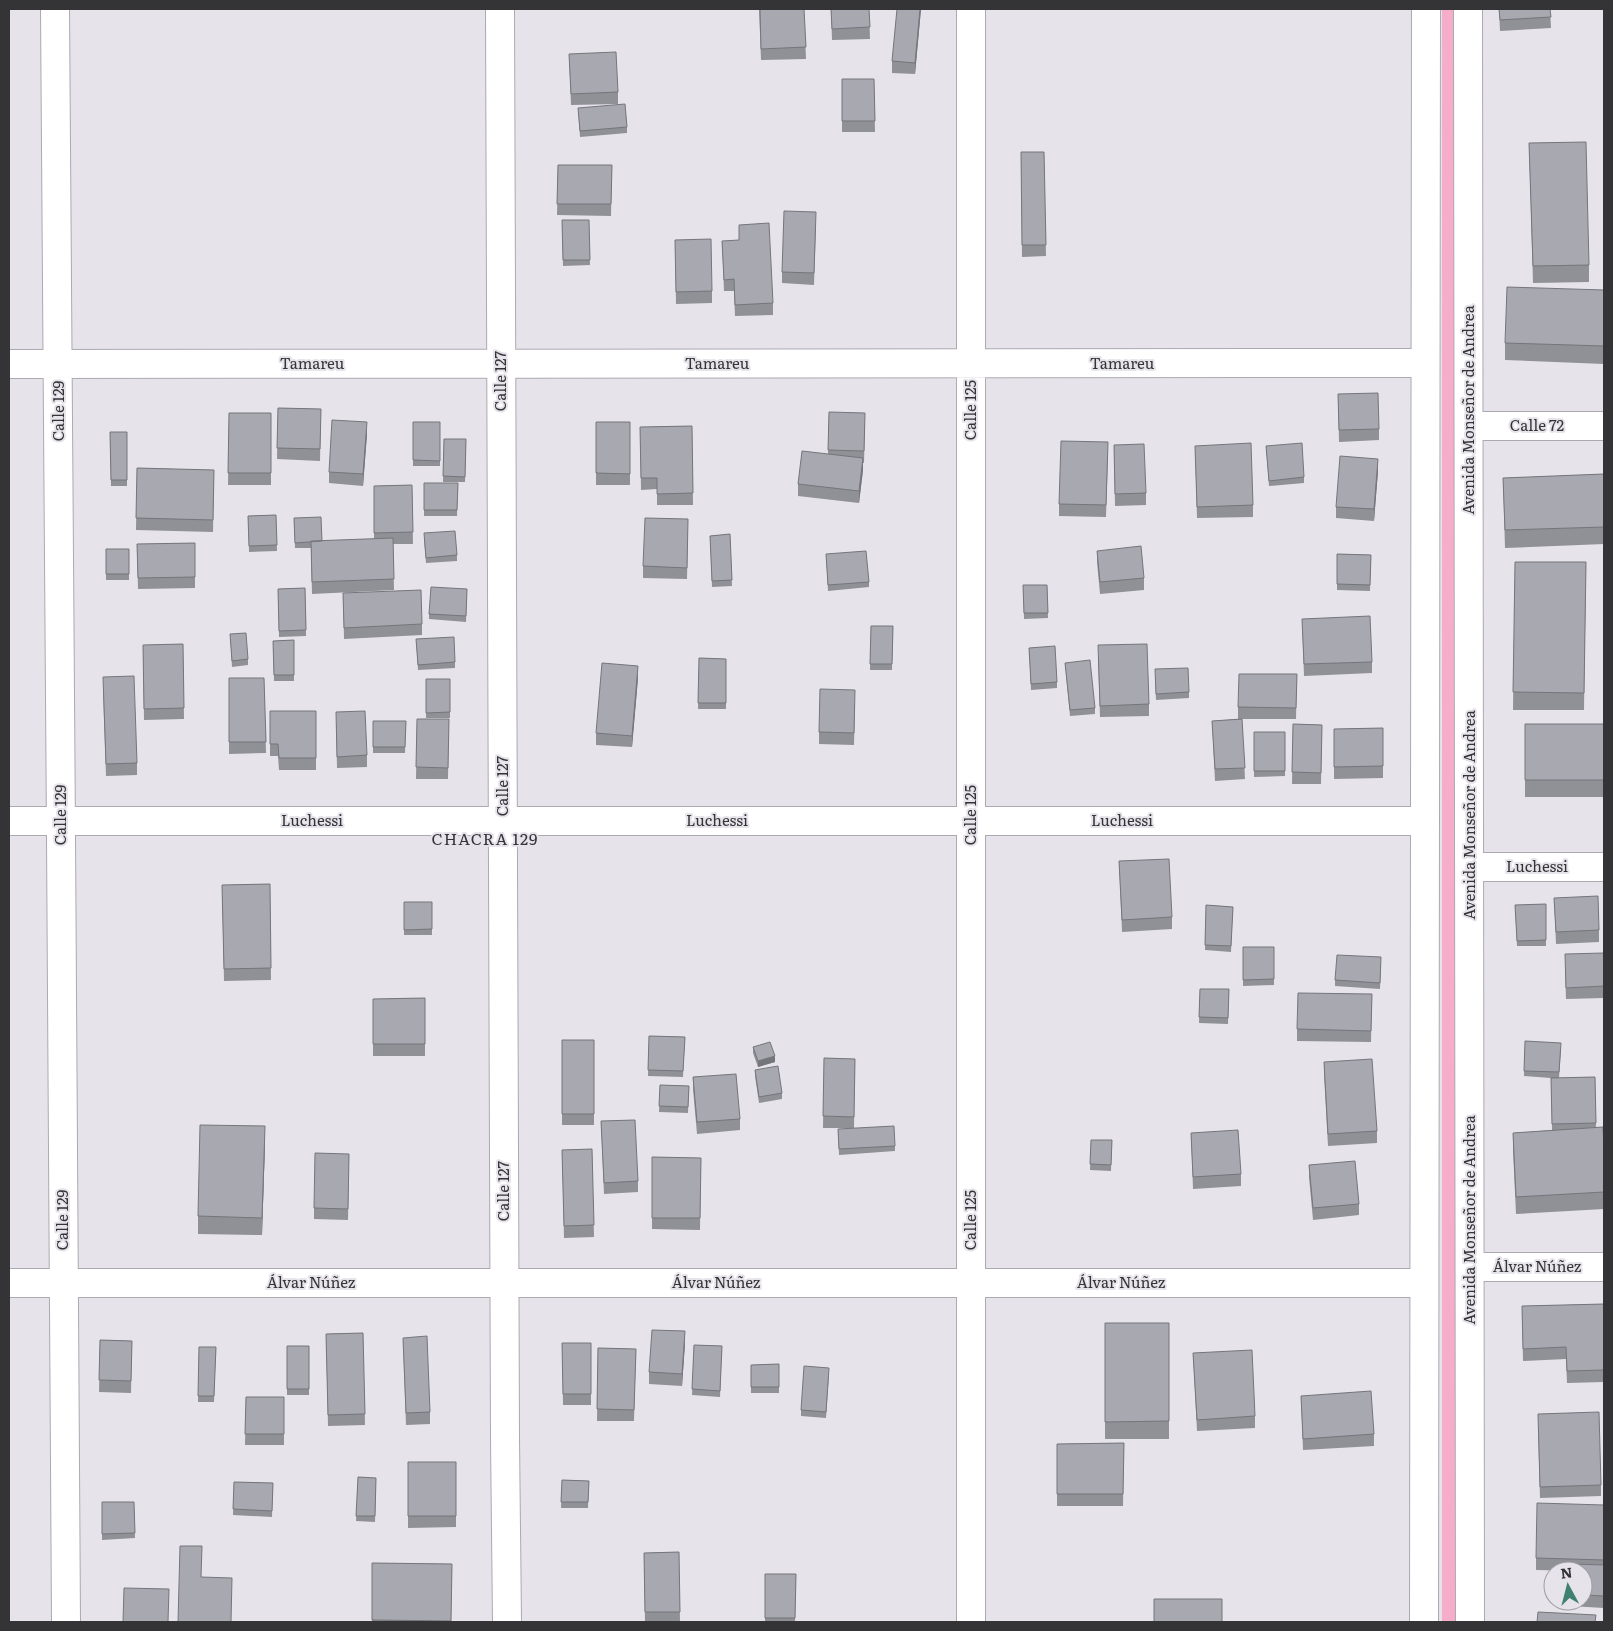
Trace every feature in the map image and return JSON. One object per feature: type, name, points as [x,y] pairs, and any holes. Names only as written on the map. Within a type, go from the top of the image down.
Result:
[{"type":"street","name":"Calle 129","points":[[56,9],[66,1622]]},
{"type":"street","name":"Calle 127","points":[[500,9],[507,1622]]},
{"type":"street","name":"Calle 125","points":[[971,1622],[972,9]]},
{"type":"street","points":[[1424,1622],[1426,9]]},
{"type":"street","name":"Avenida Monseñor de Andrea","points":[[1468,9],[1470,1622]]},
{"type":"street","name":"Tamareu","points":[[9,364],[1425,364]]},
{"type":"street","name":"Calle 72","points":[[1469,426],[1604,426]]},
{"type":"street","name":"Luchessi","points":[[9,821],[1425,821]]},
{"type":"street","name":"Luchessi","points":[[1470,866],[1604,867]]},
{"type":"street","name":"Álvar Núñez","points":[[1470,1267],[1604,1267]]},
{"type":"street","name":"Álvar Núñez","points":[[9,1283],[1424,1283]]},
{"type":"shaded area","points":[[1442,9],[1458,9],[1458,1622],[1442,1622]]},
{"type":"building","points":[[760,9],[804,9],[806,47],[761,49]]},
{"type":"building","points":[[831,9],[869,9],[870,27],[832,29]]},
{"type":"building","points":[[897,9],[920,9],[915,63],[892,61]]},
{"type":"building","points":[[1499,9],[1550,9],[1551,17],[1500,20]]},
{"type":"building","points":[[616,52],[618,92],[571,94],[569,54]]},
{"type":"building","points":[[842,79],[874,79],[875,121],[842,121]]},
{"type":"building","points":[[625,104],[627,127],[580,131],[578,108]]},
{"type":"building","points":[[1586,142],[1589,265],[1533,266],[1529,143]]},
{"type":"building","points":[[1021,152],[1044,152],[1046,245],[1022,245]]},
{"type":"building","points":[[558,165],[612,165],[611,204],[557,204]]},
{"type":"building","points":[[784,211],[816,212],[814,273],[782,272]]},
{"type":"building","points":[[562,220],[589,220],[590,260],[563,260]]},
{"type":"building","points":[[769,223],[773,303],[735,305],[734,279],[724,280],[722,241],[739,240],[739,225]]},
{"type":"building","points":[[711,239],[712,291],[676,292],[675,240]]},
{"type":"building","points":[[1507,287],[1604,290],[1604,346],[1505,343]]},
{"type":"building","points":[[1378,393],[1379,429],[1339,430],[1338,394]]},
{"type":"building","points":[[278,408],[321,409],[320,449],[277,448]]},
{"type":"building","points":[[829,412],[865,413],[864,451],[828,450]]},
{"type":"building","points":[[229,413],[271,413],[271,473],[228,473]]},
{"type":"building","points":[[332,420],[367,422],[363,474],[329,472]]},
{"type":"building","points":[[413,422],[440,422],[440,461],[413,460]]},
{"type":"building","points":[[596,422],[630,422],[630,474],[596,473]]},
{"type":"building","points":[[692,426],[693,493],[657,494],[657,478],[641,478],[640,427]]},
{"type":"building","points":[[110,432],[127,432],[127,480],[111,480]]},
{"type":"building","points":[[444,439],[466,439],[465,477],[443,476]]},
{"type":"building","points":[[1061,441],[1108,442],[1106,505],[1059,504]]},
{"type":"building","points":[[1251,443],[1253,505],[1197,507],[1195,446]]},
{"type":"building","points":[[1302,443],[1304,477],[1269,481],[1266,446]]},
{"type":"building","points":[[1144,444],[1146,493],[1115,494],[1114,445]]},
{"type":"building","points":[[802,451],[863,458],[859,491],[798,484]]},
{"type":"building","points":[[1340,456],[1378,459],[1374,509],[1336,507]]},
{"type":"building","points":[[137,468],[214,470],[213,520],[136,518]]},
{"type":"building","points":[[1604,474],[1604,527],[1505,530],[1503,478]]},
{"type":"building","points":[[424,483],[458,483],[457,510],[424,510]]},
{"type":"building","points":[[412,485],[413,532],[374,533],[374,486]]},
{"type":"building","points":[[276,515],[277,545],[249,546],[248,516]]},
{"type":"building","points":[[321,517],[322,541],[295,543],[294,518]]},
{"type":"building","points":[[645,518],[688,519],[687,568],[643,566]]},
{"type":"building","points":[[455,531],[457,555],[426,558],[424,533]]},
{"type":"building","points":[[730,534],[732,580],[712,581],[710,536]]},
{"type":"building","points":[[393,538],[394,579],[312,582],[311,541]]},
{"type":"building","points":[[195,543],[195,577],[138,578],[137,544]]},
{"type":"building","points":[[1141,546],[1144,578],[1100,582],[1097,551]]},
{"type":"building","points":[[106,549],[129,549],[129,574],[106,574]]},
{"type":"building","points":[[866,551],[869,582],[828,585],[826,554]]},
{"type":"building","points":[[1337,554],[1371,555],[1370,585],[1337,584]]},
{"type":"building","points":[[1515,562],[1586,562],[1584,693],[1513,692]]},
{"type":"building","points":[[1023,585],[1047,585],[1048,613],[1024,613]]},
{"type":"building","points":[[431,587],[467,589],[466,616],[429,614]]},
{"type":"building","points":[[305,588],[306,630],[279,631],[278,589]]},
{"type":"building","points":[[421,590],[422,624],[344,628],[343,593]]},
{"type":"building","points":[[1370,616],[1372,662],[1304,664],[1302,619]]},
{"type":"building","points":[[871,626],[893,626],[892,664],[870,664]]},
{"type":"building","points":[[246,633],[248,659],[232,661],[230,634]]},
{"type":"building","points":[[454,637],[455,662],[418,665],[416,639]]},
{"type":"building","points":[[294,640],[294,675],[274,675],[273,641]]},
{"type":"building","points":[[183,644],[184,708],[144,709],[143,645]]},
{"type":"building","points":[[1147,644],[1149,704],[1100,706],[1098,645]]},
{"type":"building","points":[[1055,646],[1057,682],[1031,684],[1029,648]]},
{"type":"building","points":[[699,658],[726,659],[726,703],[698,703]]},
{"type":"building","points":[[1090,660],[1095,708],[1070,710],[1065,663]]},
{"type":"building","points":[[602,663],[638,666],[632,736],[596,733]]},
{"type":"building","points":[[1188,668],[1189,692],[1156,694],[1155,669]]},
{"type":"building","points":[[1239,674],[1297,674],[1296,708],[1238,707]]},
{"type":"building","points":[[134,676],[137,763],[106,764],[103,677]]},
{"type":"building","points":[[229,678],[264,678],[266,742],[229,742]]},
{"type":"building","points":[[426,679],[450,679],[450,712],[426,713]]},
{"type":"building","points":[[820,689],[855,690],[854,733],[819,732]]},
{"type":"building","points":[[270,711],[316,711],[316,758],[279,758],[278,744],[270,744]]},
{"type":"building","points":[[365,711],[367,755],[337,757],[336,712]]},
{"type":"building","points":[[417,719],[449,719],[448,768],[416,767]]},
{"type":"building","points":[[1242,719],[1245,768],[1215,769],[1212,721]]},
{"type":"building","points":[[373,721],[406,721],[405,747],[373,747]]},
{"type":"building","points":[[1293,724],[1322,725],[1321,773],[1292,772]]},
{"type":"building","points":[[1525,724],[1604,724],[1604,780],[1525,780]]},
{"type":"building","points":[[1383,728],[1383,766],[1334,767],[1334,729]]},
{"type":"building","points":[[1254,732],[1285,732],[1285,771],[1254,771]]},
{"type":"building","points":[[1169,859],[1172,917],[1122,920],[1119,861]]},
{"type":"building","points":[[270,884],[271,968],[224,969],[222,885]]},
{"type":"building","points":[[1598,896],[1599,930],[1556,932],[1554,898]]},
{"type":"building","points":[[404,902],[432,902],[432,929],[404,930]]},
{"type":"building","points":[[1546,904],[1546,940],[1517,941],[1515,905]]},
{"type":"building","points":[[1206,905],[1233,907],[1231,946],[1205,945]]},
{"type":"building","points":[[1243,947],[1274,947],[1274,979],[1243,980]]},
{"type":"building","points":[[1604,953],[1604,986],[1566,988],[1565,954]]},
{"type":"building","points":[[1337,955],[1381,957],[1380,983],[1335,980]]},
{"type":"building","points":[[1200,989],[1229,989],[1228,1018],[1199,1017]]},
{"type":"building","points":[[1298,993],[1372,994],[1371,1031],[1297,1029]]},
{"type":"building","points":[[425,998],[425,1044],[373,1044],[373,999]]},
{"type":"building","points":[[649,1036],[685,1037],[683,1071],[648,1070]]},
{"type":"building","points":[[562,1040],[594,1040],[594,1114],[562,1114]]},
{"type":"building","points":[[1525,1041],[1561,1043],[1559,1072],[1524,1071]]},
{"type":"building","points":[[770,1042],[775,1056],[758,1061],[753,1047]]},
{"type":"building","points":[[824,1058],[855,1059],[854,1117],[823,1116]]},
{"type":"building","points":[[1372,1059],[1377,1131],[1328,1134],[1324,1062]]},
{"type":"building","points":[[778,1066],[782,1093],[759,1097],[755,1070]]},
{"type":"building","points":[[736,1074],[740,1119],[697,1122],[693,1077]]},
{"type":"building","points":[[1595,1077],[1596,1123],[1552,1124],[1551,1078]]},
{"type":"building","points":[[660,1085],[689,1086],[688,1107],[659,1106]]},
{"type":"building","points":[[635,1120],[638,1181],[604,1183],[601,1121]]},
{"type":"building","points":[[200,1125],[265,1126],[262,1218],[198,1216]]},
{"type":"building","points":[[894,1126],[895,1146],[839,1149],[838,1129]]},
{"type":"building","points":[[1603,1127],[1604,1192],[1516,1197],[1513,1133]]},
{"type":"building","points":[[1238,1130],[1241,1174],[1193,1177],[1191,1133]]},
{"type":"building","points":[[1091,1140],[1112,1140],[1111,1165],[1090,1164]]},
{"type":"building","points":[[592,1149],[594,1225],[564,1226],[562,1150]]},
{"type":"building","points":[[315,1153],[349,1154],[348,1209],[314,1208]]},
{"type":"building","points":[[652,1157],[701,1158],[700,1218],[652,1218]]},
{"type":"building","points":[[1355,1161],[1359,1204],[1313,1208],[1309,1165]]},
{"type":"building","points":[[1604,1304],[1604,1370],[1567,1371],[1566,1347],[1523,1349],[1522,1306]]},
{"type":"building","points":[[1105,1323],[1169,1323],[1169,1421],[1105,1422]]},
{"type":"building","points":[[652,1330],[685,1331],[682,1374],[649,1372]]},
{"type":"building","points":[[363,1333],[365,1414],[328,1415],[326,1334]]},
{"type":"building","points":[[427,1336],[430,1412],[406,1413],[403,1338]]},
{"type":"building","points":[[100,1340],[132,1341],[131,1381],[99,1380]]},
{"type":"building","points":[[562,1343],[591,1343],[591,1394],[563,1394]]},
{"type":"building","points":[[694,1345],[722,1346],[720,1391],[692,1389]]},
{"type":"building","points":[[287,1346],[309,1346],[309,1389],[287,1389]]},
{"type":"building","points":[[199,1347],[216,1347],[214,1396],[198,1396]]},
{"type":"building","points":[[598,1348],[636,1349],[634,1410],[597,1409]]},
{"type":"building","points":[[1252,1350],[1255,1416],[1197,1420],[1193,1353]]},
{"type":"building","points":[[779,1364],[779,1387],[751,1387],[751,1365]]},
{"type":"building","points":[[804,1366],[829,1368],[826,1412],[801,1410]]},
{"type":"building","points":[[1371,1391],[1374,1434],[1303,1439],[1301,1396]]},
{"type":"building","points":[[246,1397],[284,1397],[284,1434],[245,1434]]},
{"type":"building","points":[[1599,1412],[1601,1485],[1540,1487],[1538,1414]]},
{"type":"building","points":[[1124,1443],[1123,1494],[1057,1494],[1057,1444]]},
{"type":"building","points":[[408,1462],[456,1462],[456,1516],[408,1516]]},
{"type":"building","points":[[358,1477],[376,1478],[375,1516],[356,1516]]},
{"type":"building","points":[[562,1480],[589,1481],[588,1502],[561,1502]]},
{"type":"building","points":[[234,1482],[273,1483],[272,1511],[233,1509]]},
{"type":"building","points":[[102,1502],[134,1502],[135,1533],[102,1534]]},
{"type":"building","points":[[1537,1503],[1604,1505],[1604,1560],[1536,1558]]},
{"type":"building","points":[[180,1546],[202,1546],[201,1577],[232,1578],[231,1622],[178,1622]]},
{"type":"building","points":[[679,1552],[680,1612],[645,1612],[644,1553]]},
{"type":"building","points":[[372,1563],[452,1564],[451,1621],[372,1620]]},
{"type":"building","points":[[1593,1565],[1604,1565],[1604,1596],[1593,1595]]},
{"type":"building","points":[[765,1574],[796,1574],[795,1618],[765,1618]]},
{"type":"building","points":[[124,1588],[169,1589],[168,1622],[123,1622]]},
{"type":"building","points":[[1154,1599],[1222,1599],[1222,1622],[1154,1622]]},
{"type":"building","points":[[1538,1612],[1596,1615],[1595,1622],[1537,1622]]},
{"type":"district","name":"CHACRA 129","points":[[485,839]]}]
